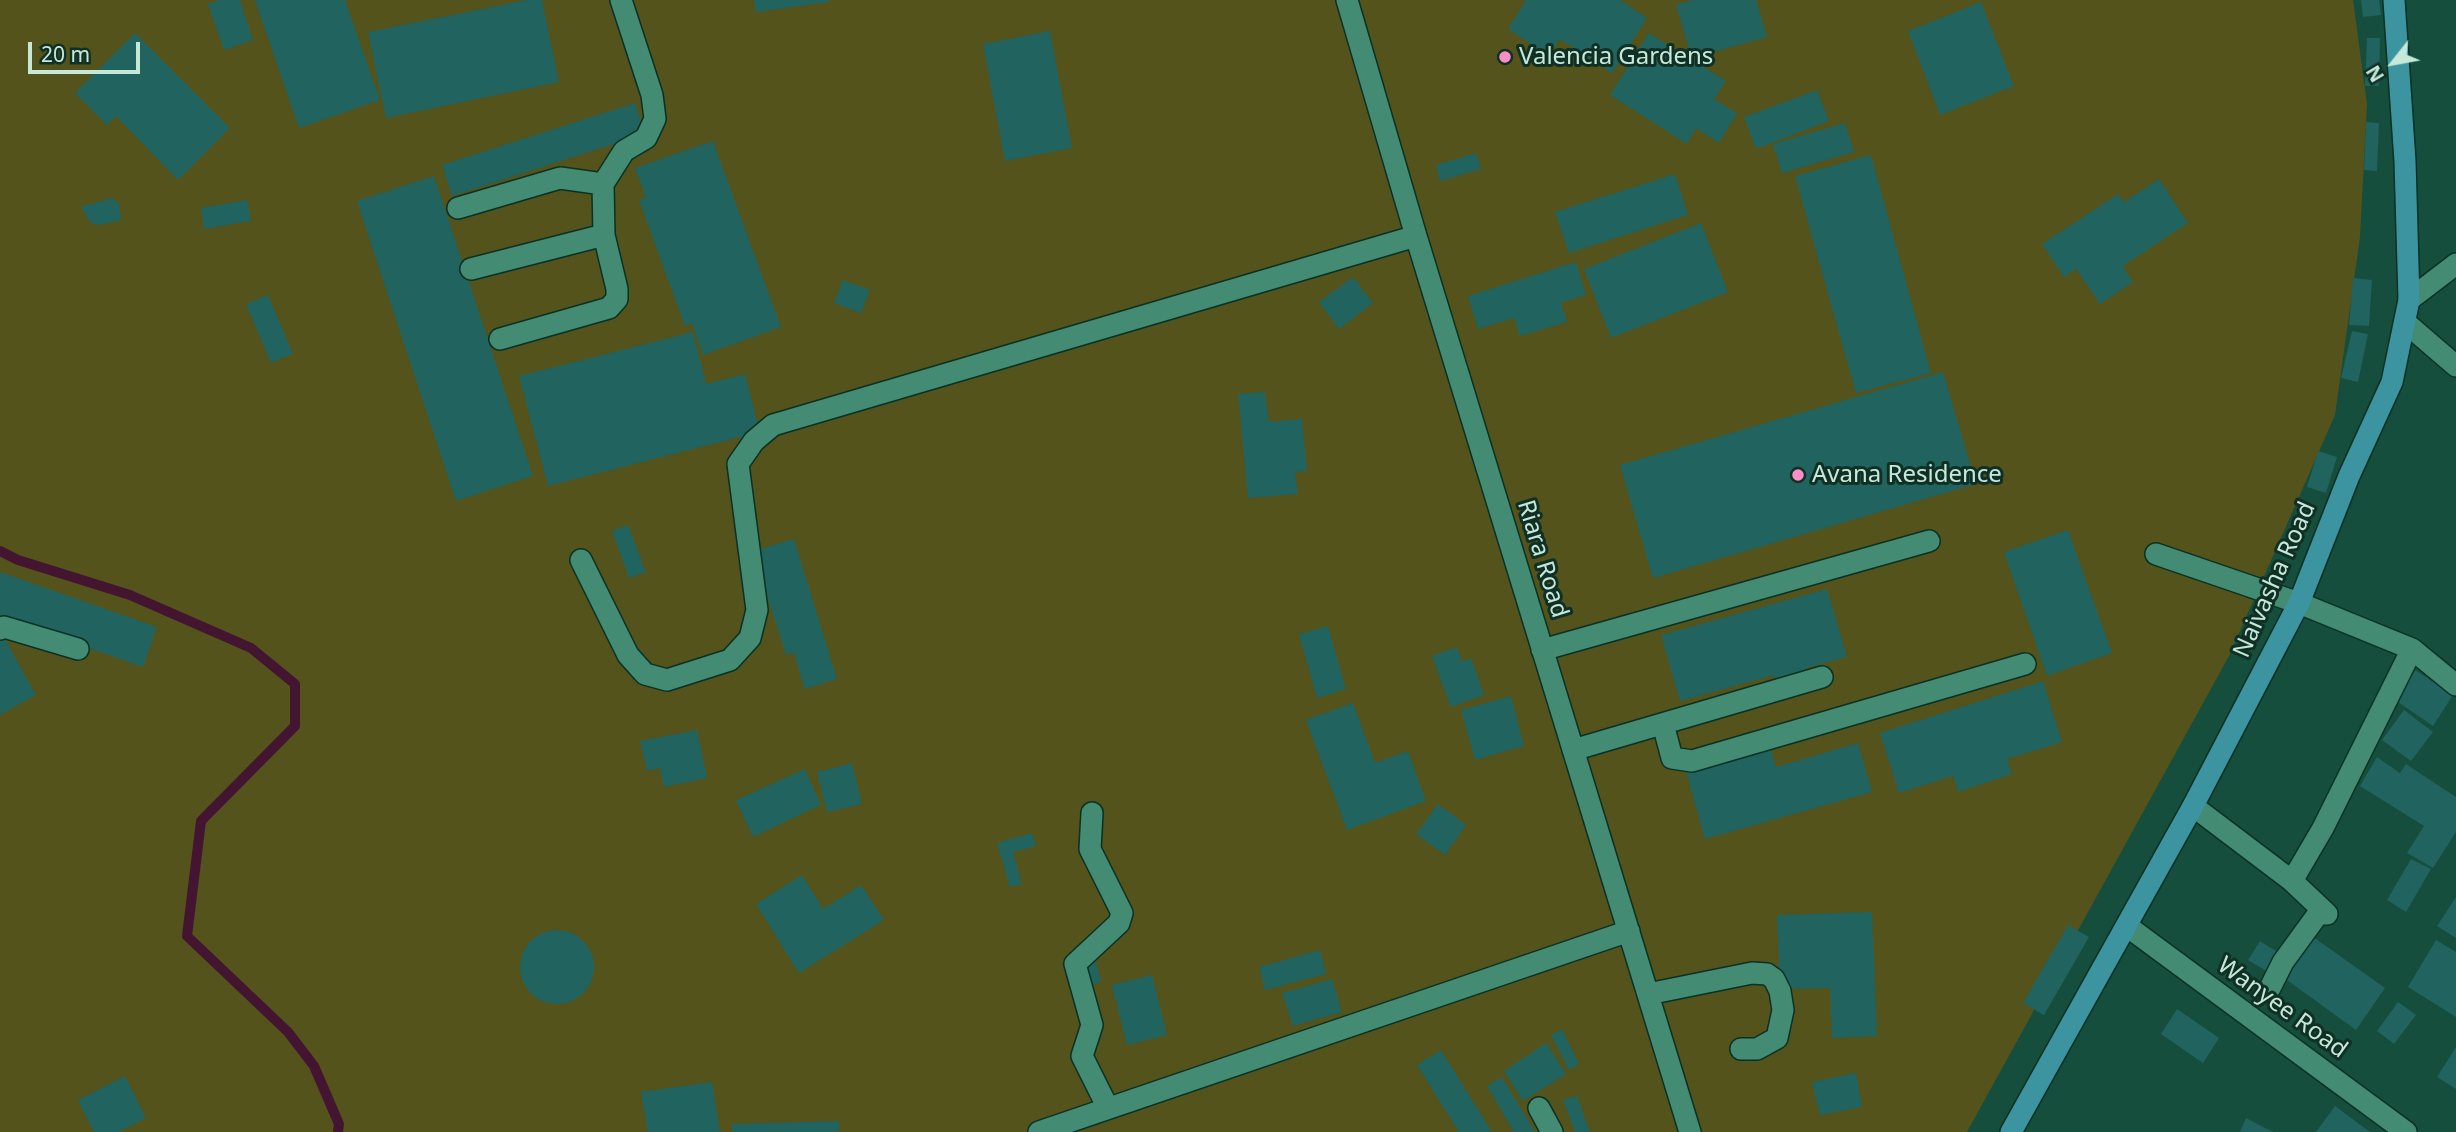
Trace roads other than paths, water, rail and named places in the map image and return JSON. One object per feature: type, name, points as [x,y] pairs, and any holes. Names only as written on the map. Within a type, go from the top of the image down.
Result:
[{"type":"main road","name":"Naivasha Road","points":[[2011,1132],[2193,806],[2299,603],[2349,476],[2392,382],[2409,300],[2405,161],[2394,0]]},
{"type":"street","points":[[500,339],[609,308],[617,299],[604,235],[603,184],[624,151],[646,138],[655,119],[652,95],[621,0]]},
{"type":"street","name":"Riara Road","points":[[1347,0],[1416,236],[1690,1132]]},
{"type":"street","points":[[458,208],[560,178],[603,184]]},
{"type":"street","points":[[471,269],[604,235]]},
{"type":"street","points":[[581,560],[628,655],[645,674],[667,680],[730,660],[750,638],[757,610],[738,464],[754,441],[773,425],[1416,236]]},
{"type":"street","points":[[2409,300],[2456,264]]},
{"type":"street","points":[[2406,324],[2456,366]]},
{"type":"street","points":[[1542,650],[1929,541]]},
{"type":"street","points":[[2156,554],[2299,603],[2412,649],[2456,685]]},
{"type":"street","points":[[0,629],[4,627],[78,649]]},
{"type":"street","points":[[2292,881],[2323,828],[2412,649]]},
{"type":"street","points":[[1663,724],[1672,758],[1692,761],[2025,664]]},
{"type":"street","points":[[1573,750],[1822,677]]},
{"type":"street","points":[[2193,806],[2292,881],[2328,914],[2318,914],[2283,962],[2270,988]]},
{"type":"street","points":[[1091,813],[1090,849],[1122,913],[1119,923],[1111,932],[1075,964],[1091,1024],[1082,1056],[1108,1108]]},
{"type":"street","name":"Wanyee Road","points":[[2127,926],[2406,1132]]},
{"type":"street","points":[[1038,1132],[1629,931]]},
{"type":"street","points":[[1648,994],[1752,973],[1767,974],[1774,979],[1780,991],[1783,1010],[1777,1038],[1757,1049],[1741,1049]]},
{"type":"street","points":[[1538,1108],[1552,1132]]},
{"type":"waterway","points":[[0,551],[18,560],[130,595],[251,648],[295,684],[295,726],[201,821],[187,936],[288,1032],[314,1066],[339,1124],[338,1132]]},
{"type":"place","name":"Valencia Gardens","points":[[1505,57]]},
{"type":"place","name":"Avana Residence","points":[[1798,475]]}]
